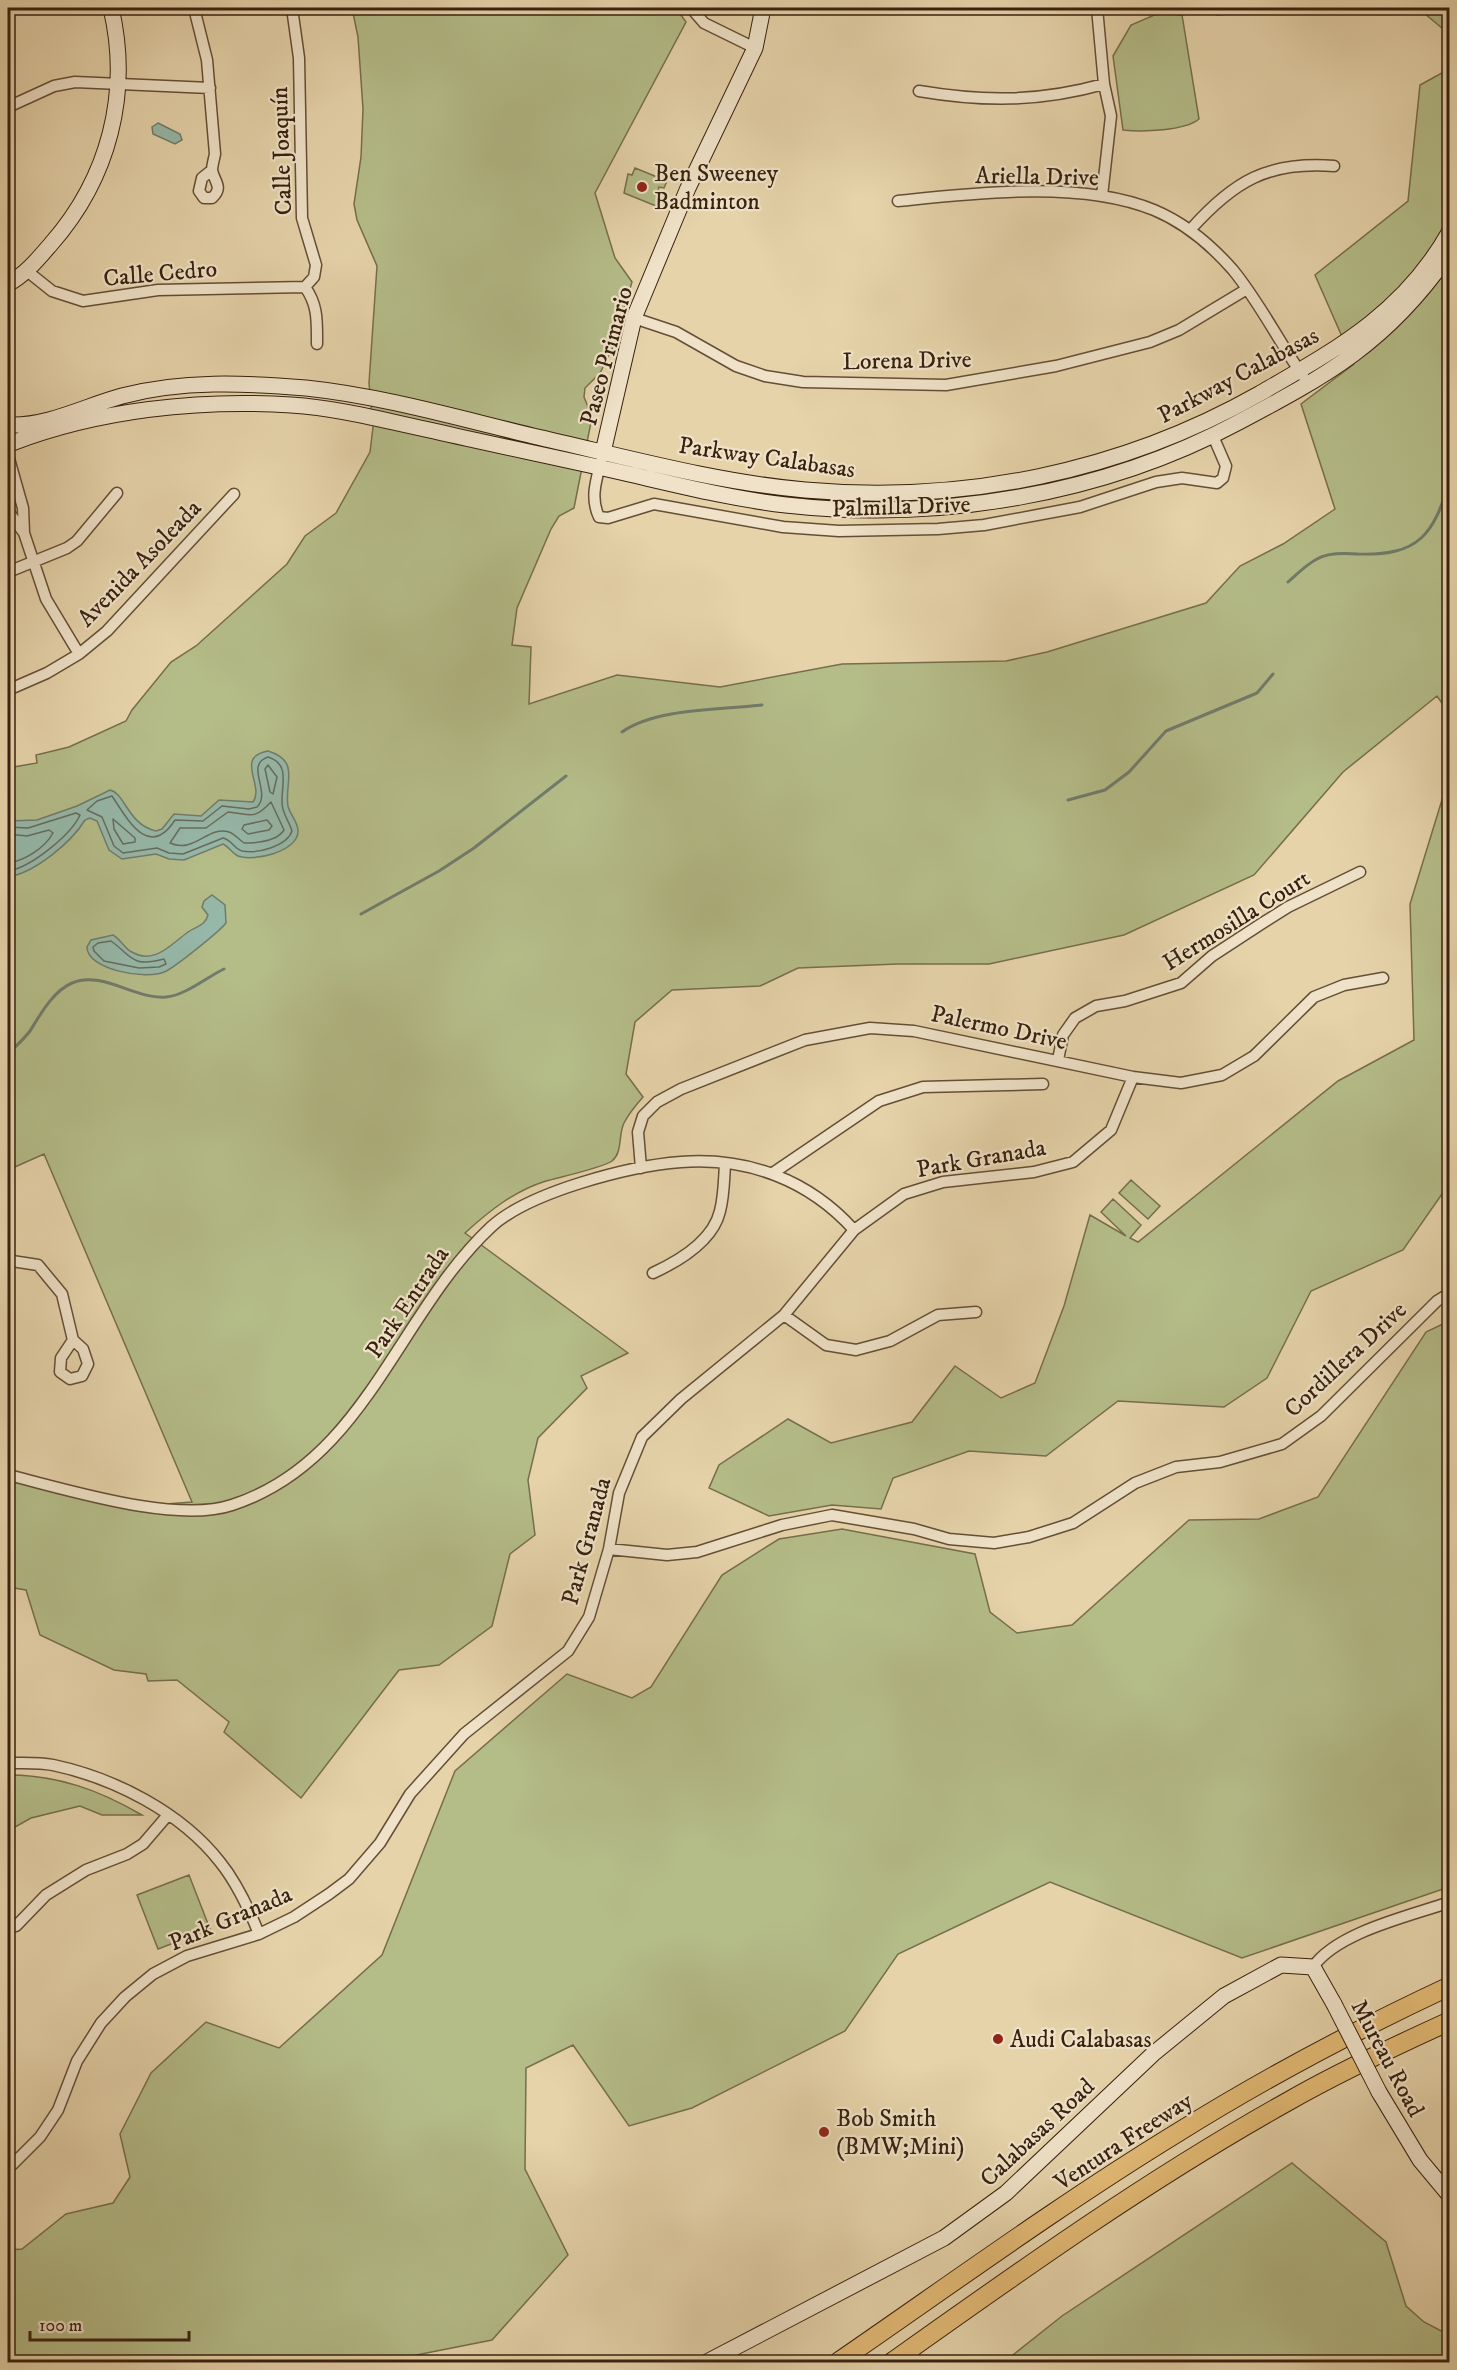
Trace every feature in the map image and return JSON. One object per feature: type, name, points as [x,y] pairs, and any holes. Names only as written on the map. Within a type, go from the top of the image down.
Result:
[{"type":"highway","name":"Ventura Freeway","points":[[838,2362],[1177,2133],[1367,2025],[1449,1986]]},
{"type":"highway","points":[[892,2362],[1117,2207],[1210,2149],[1287,2102],[1449,2021]]},
{"type":"street","points":[[8,284],[27,271],[63,230],[84,200],[106,148],[114,120],[119,84],[116,32],[111,8]]},
{"type":"street","points":[[194,8],[207,60],[215,154],[212,170]]},
{"type":"street","name":"Calle Joaquín","points":[[292,8],[299,58],[302,218],[316,265],[314,277],[304,287]]},
{"type":"street","points":[[692,8],[704,23],[755,48]]},
{"type":"street","name":"Paseo Primario","points":[[601,459],[634,318],[688,188],[755,48],[763,8]]},
{"type":"street","points":[[1097,8],[1104,84],[1112,116],[1102,196]]},
{"type":"street","points":[[8,106],[54,86],[75,82],[210,88]]},
{"type":"street","points":[[919,91],[964,98],[1026,100],[1104,84]]},
{"type":"street","points":[[1191,229],[1217,199],[1258,175],[1297,165],[1334,166]]},
{"type":"street","name":"Ariella Drive","points":[[898,201],[1035,192],[1102,196],[1155,210],[1191,229],[1232,270],[1309,384]]},
{"type":"street","name":"Parkway Calabasas","points":[[9,450],[56,430],[152,410],[202,405],[292,405],[601,459],[803,490],[898,494],[976,488],[1059,473],[1104,461],[1207,422],[1299,371],[1378,320],[1413,286],[1449,231]]},
{"type":"street","name":"Parkway Calabasas","points":[[9,423],[38,423],[123,396],[154,389],[223,384],[272,385],[357,396],[601,459],[720,494],[783,505],[834,510],[939,508],[999,501],[1069,486],[1142,465],[1213,436],[1309,384],[1344,363],[1383,332],[1422,292],[1449,253]]},
{"type":"street","name":"Calle Cedro","points":[[27,271],[52,291],[83,301],[158,290],[304,287]]},
{"type":"street","points":[[304,287],[313,299],[317,313],[317,344]]},
{"type":"street","name":"Lorena Drive","points":[[634,318],[676,332],[736,366],[765,376],[803,382],[946,385],[1056,366],[1150,342],[1179,330],[1247,289]]},
{"type":"street","points":[[1207,422],[1213,436]]},
{"type":"street","points":[[9,423],[9,450],[25,520],[24,533]]},
{"type":"street","name":"Palmilla Drive","points":[[601,459],[594,491],[594,507],[599,517],[608,518],[654,504],[783,527],[839,531],[938,530],[984,525],[1080,507],[1156,482],[1182,478],[1216,483],[1223,478],[1226,466],[1213,436]]},
{"type":"street","points":[[8,498],[18,491]]},
{"type":"street","points":[[8,572],[77,541],[117,493]]},
{"type":"street","name":"Avenida Asoleada","points":[[8,690],[47,673],[79,654],[120,620],[234,494]]},
{"type":"street","points":[[8,511],[24,533],[56,619],[79,654]]},
{"type":"street","name":"Hermosilla Court","points":[[1058,1060],[1063,1035],[1075,1018],[1096,1006],[1182,983],[1212,956],[1288,907],[1360,872]]},
{"type":"street","name":"Palermo Drive","points":[[641,1168],[638,1132],[643,1116],[657,1102],[681,1089],[805,1040],[870,1028],[914,1031],[1133,1077],[1181,1083],[1222,1075],[1254,1056],[1314,997],[1344,985],[1383,978]]},
{"type":"street","name":"Park Granada","points":[[8,2169],[40,2137],[58,2110],[77,2061],[101,2023],[125,1996],[153,1974],[187,1956],[259,1934],[294,1917],[349,1879],[380,1843],[410,1794],[464,1734],[568,1651],[590,1617],[609,1550],[618,1493],[642,1437],[681,1399],[784,1315],[854,1230],[904,1194],[943,1182],[1034,1172],[1073,1162],[1111,1130],[1133,1077]]},
{"type":"street","points":[[773,1173],[893,1094],[923,1086],[1043,1084]]},
{"type":"street","name":"Park Entrada","points":[[8,1475],[139,1506],[185,1510],[229,1507],[252,1498],[315,1457],[335,1438],[392,1363],[427,1304],[455,1264],[493,1225],[527,1203],[613,1174],[695,1161],[757,1168],[773,1173],[818,1195],[854,1230]]},
{"type":"street","points":[[653,1273],[674,1264],[711,1234],[720,1211],[725,1164]]},
{"type":"street","points":[[8,1263],[38,1265],[62,1294],[73,1340]]},
{"type":"street","name":"Cordillera Drive","points":[[609,1550],[667,1555],[697,1552],[782,1525],[832,1515],[914,1529],[949,1539],[994,1543],[1029,1537],[1073,1523],[1135,1483],[1176,1467],[1220,1462],[1282,1444],[1322,1416],[1437,1301],[1449,1293]]},
{"type":"street","points":[[784,1315],[826,1345],[856,1350],[890,1341],[938,1315],[976,1312]]},
{"type":"street","points":[[8,1763],[52,1765],[109,1781],[168,1816],[198,1838],[221,1863],[246,1903],[259,1934]]},
{"type":"street","points":[[16,1926],[46,1895],[86,1870],[127,1854],[142,1844],[168,1816]]},
{"type":"street","points":[[1313,1967],[1318,1959],[1335,1947],[1374,1928],[1449,1902]]},
{"type":"street","name":"Calabasas Road","points":[[706,2362],[944,2238],[1006,2193],[1153,2054],[1224,1996],[1281,1965],[1313,1967]]},
{"type":"street","name":"Mureau Road","points":[[1313,1967],[1379,2092],[1420,2160],[1449,2196]]},
{"type":"green space","points":[[352,8],[676,8],[686,22],[595,193],[615,258],[632,282],[613,347],[600,373],[585,388],[584,397],[592,417],[574,508],[559,516],[551,529],[517,608],[512,645],[531,647],[529,704],[617,675],[720,687],[842,664],[1006,661],[1047,652],[1206,603],[1240,566],[1283,544],[1335,509],[1301,404],[1354,364],[1315,275],[1408,201],[1420,85],[1449,69],[1449,713],[1437,696],[1343,772],[1254,875],[1124,935],[989,964],[898,964],[798,968],[760,986],[672,990],[635,1022],[626,1074],[643,1097],[624,1123],[618,1153],[612,1161],[523,1190],[493,1210],[465,1233],[628,1353],[581,1376],[587,1388],[538,1438],[528,1480],[535,1535],[510,1554],[492,1626],[439,1665],[399,1670],[301,1798],[224,1732],[229,1722],[177,1680],[148,1681],[146,1674],[114,1670],[40,1635],[26,1590],[8,1587],[8,1475],[139,1506],[192,1502],[44,1154],[8,1170],[8,768],[37,763],[36,755],[69,747],[126,721],[132,710],[171,662],[196,646],[287,564],[305,536],[336,513],[370,452],[373,427],[369,383],[377,266],[357,220],[354,204],[361,157],[363,109],[358,37]]},
{"type":"green space","points":[[1211,8],[1326,8],[1217,15]]},
{"type":"green space","points":[[1418,8],[1449,8],[1449,34]]},
{"type":"green space","points":[[1159,13],[1182,15],[1199,119],[1174,128],[1152,131],[1123,130],[1113,56],[1131,25]]},
{"type":"green space","name":"Ben Sweeney Badminton","points":[[635,168],[667,181],[664,188],[659,187],[658,190],[661,191],[656,206],[624,193],[628,174],[632,175]]},
{"type":"green space","points":[[1449,777],[1449,1184],[1403,1250],[1311,1291],[1267,1378],[1224,1407],[1118,1401],[1046,1456],[969,1451],[893,1478],[881,1509],[832,1505],[769,1516],[709,1488],[719,1465],[788,1419],[831,1443],[912,1422],[955,1366],[1001,1398],[1035,1383],[1064,1306],[1090,1215],[1126,1236],[1101,1212],[1113,1199],[1141,1225],[1130,1238],[1138,1242],[1338,1081],[1414,1040],[1410,904]]},
{"type":"green space","points":[[1131,1180],[1160,1206],[1148,1219],[1119,1193]]},
{"type":"green space","points":[[1449,1321],[1449,1887],[1242,1958],[1050,1882],[898,1954],[845,2031],[692,2108],[629,2126],[573,2045],[526,2068],[525,2169],[568,2255],[492,2340],[381,2362],[8,2362],[8,2250],[22,2249],[66,2214],[113,2203],[130,2177],[120,2134],[151,2073],[206,2022],[279,2048],[382,1955],[455,1771],[567,1674],[632,1698],[651,1687],[722,1575],[779,1539],[842,1529],[975,1554],[990,1612],[1017,1633],[1072,1625],[1189,1520],[1259,1519],[1318,1497],[1426,1332]]},
{"type":"green space","points":[[8,1775],[44,1778],[78,1786],[110,1798],[142,1815],[102,1815],[80,1806],[31,1818],[8,1831]]},
{"type":"green space","points":[[189,1875],[210,1929],[158,1949],[137,1895]]},
{"type":"green space","points":[[1292,2163],[1386,2242],[1406,2306],[1424,2322],[1449,2335],[1449,2362],[1004,2362],[1062,2316]]},
{"type":"water","points":[[158,123],[180,134],[182,140],[175,144],[153,134],[152,127]]},
{"type":"water","points":[[268,751],[278,755],[288,767],[288,806],[298,829],[296,839],[283,850],[254,858],[245,858],[236,855],[223,844],[184,860],[169,859],[156,854],[122,859],[109,850],[97,821],[90,818],[85,820],[71,838],[51,856],[29,870],[8,877],[8,821],[37,820],[77,806],[110,790],[120,797],[139,822],[156,831],[162,829],[174,814],[201,816],[219,800],[253,802],[256,788],[251,766],[253,759],[258,754]]},
{"type":"water","points":[[212,895],[225,905],[226,923],[215,934],[164,972],[132,974],[107,967],[90,955],[87,947],[91,940],[113,935],[130,951],[139,955],[147,956],[161,952],[205,921],[208,915],[202,907],[204,901]]},
{"type":"waterway","points":[[1288,582],[1310,564],[1326,555],[1379,554],[1410,546],[1430,528],[1450,479]]},
{"type":"waterway","points":[[1068,800],[1105,790],[1129,772],[1166,731],[1257,693],[1273,674]]},
{"type":"waterway","points":[[622,732],[636,724],[670,714],[762,705]]},
{"type":"waterway","points":[[361,914],[439,871],[474,848],[566,776]]},
{"type":"waterway","points":[[8,1054],[28,1034],[53,997],[72,983],[95,980],[155,997],[166,997],[188,990],[224,969]]},
{"type":"place","name":"Ben Sweeney Badminton","points":[[642,187]]},
{"type":"place","name":"Audi Calabasas","points":[[998,2039]]},
{"type":"place","name":"Bob Smith (BMW;Mini)","points":[[824,2132]]}]
